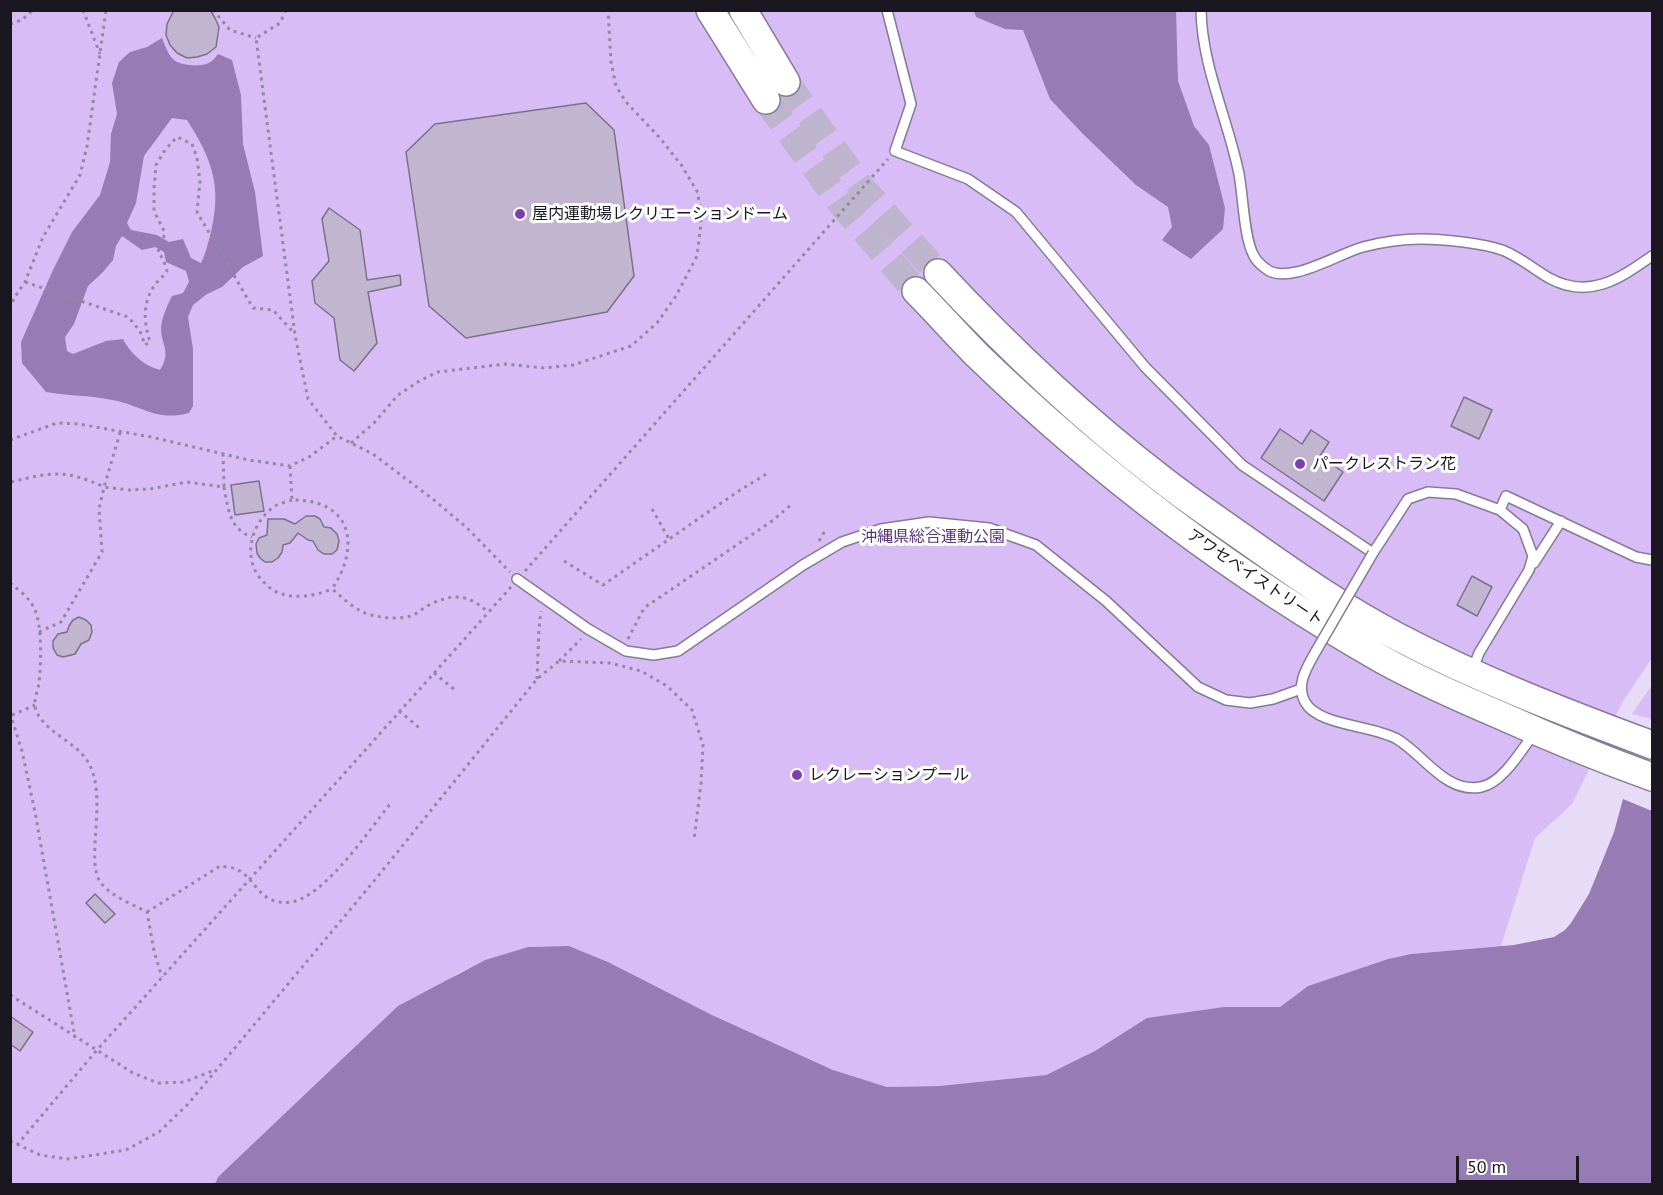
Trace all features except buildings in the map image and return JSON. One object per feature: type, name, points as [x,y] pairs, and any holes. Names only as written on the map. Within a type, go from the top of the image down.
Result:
[{"type":"main road","points":[[710,10],[766,100]]},
{"type":"main road","points":[[743,10],[786,82]]},
{"type":"main road","name":"アワセベイストリート","points":[[938,273],[995,333],[1055,389],[1165,482],[1299,577],[1397,636],[1471,672],[1554,708],[1653,745]]},
{"type":"main road","name":"アワセベイストリート","points":[[916,291],[978,355],[1038,410],[1146,502],[1212,552],[1281,599],[1384,661],[1460,698],[1652,777]]},
{"type":"lane","points":[[887,10],[911,104],[895,151],[968,179],[1016,212],[1145,367],[1242,465],[1373,553]]},
{"type":"lane","points":[[1201,10],[1208,64],[1239,173],[1253,254],[1272,274],[1288,274],[1305,270],[1361,248],[1391,241],[1420,239],[1443,240],[1502,250],[1551,279],[1570,287],[1591,287],[1615,280],[1653,256]]},
{"type":"lane","points":[[1529,570],[1533,556],[1523,529],[1500,510],[1456,494],[1428,492],[1408,499],[1373,553],[1316,651],[1304,674],[1301,689],[1305,704],[1324,718],[1371,729],[1396,738],[1420,755],[1451,783],[1466,788],[1483,787],[1497,781],[1536,731]]},
{"type":"lane","points":[[1500,510],[1506,496],[1636,557],[1653,560]]},
{"type":"lane","points":[[1471,672],[1479,652],[1561,521]]},
{"type":"lane","points":[[517,579],[588,629],[626,651],[654,655],[678,651],[802,566],[842,542],[881,529],[929,522],[989,528],[1036,545],[1106,601],[1198,687],[1226,700],[1250,703],[1273,699],[1301,689]]},
{"type":"path","points":[[10,24],[22,20],[33,10]]},
{"type":"path","points":[[83,10],[100,54]]},
{"type":"path","points":[[10,309],[14,298],[25,282],[43,237],[80,175],[87,146],[106,10]]},
{"type":"path","points":[[213,10],[230,30],[256,38],[280,23],[286,10]]},
{"type":"path","points":[[351,443],[374,423],[398,395],[438,372],[505,364],[545,368],[573,365],[631,346],[657,323],[676,296],[697,256],[701,223],[698,193],[682,166],[660,138],[626,102],[616,86],[611,62],[608,10]]},
{"type":"path","points":[[256,38],[295,335],[308,399],[337,436],[373,454],[434,500],[466,527],[517,579]]},
{"type":"path","points":[[25,282],[128,317],[140,331],[146,345],[150,342],[145,326],[145,309],[154,284],[167,272],[158,252],[165,234],[154,211],[156,165],[165,150],[177,138],[192,144],[197,158],[200,183],[197,212],[253,308],[273,310],[295,335]]},
{"type":"path","points":[[17,1145],[162,976],[434,673],[895,151]]},
{"type":"path","points":[[10,440],[57,423],[79,424],[290,466],[309,457],[337,436]]},
{"type":"path","points":[[39,632],[61,622],[102,552],[99,509],[120,433]]},
{"type":"path","points":[[223,454],[224,487],[230,517],[241,533],[252,537]]},
{"type":"path","points":[[290,466],[292,500]]},
{"type":"path","points":[[11,482],[56,473],[80,476],[104,488],[139,490],[187,482],[224,487]]},
{"type":"path","points":[[564,561],[603,585],[768,473]]},
{"type":"path","points":[[292,500],[309,500],[322,504],[335,512],[346,526],[348,541],[346,559],[332,589],[302,596],[281,594],[267,586],[255,572],[250,552],[252,537],[257,525],[267,512],[277,505],[292,500]]},
{"type":"path","points":[[627,640],[644,608],[772,521],[791,505]]},
{"type":"path","points":[[652,509],[669,539]]},
{"type":"path","points":[[816,548],[825,530]]},
{"type":"path","points":[[10,583],[34,606],[39,632],[40,665],[35,705],[42,720],[74,745],[88,762],[97,786],[96,874],[102,885],[147,912]]},
{"type":"path","points":[[332,589],[368,615],[393,619],[412,615],[428,605],[459,596],[475,601],[488,612]]},
{"type":"path","points":[[537,679],[539,628],[544,597]]},
{"type":"path","points":[[10,1141],[40,1155],[68,1159],[126,1150],[159,1132],[188,1104],[374,881],[537,679],[578,643],[588,629]]},
{"type":"path","points":[[621,637],[633,643]]},
{"type":"path","points":[[559,661],[610,663],[641,671],[667,686],[692,710],[703,745],[701,783],[693,840]]},
{"type":"path","points":[[434,673],[455,690]]},
{"type":"path","points":[[35,705],[11,714],[22,751],[35,812],[75,1038]]},
{"type":"path","points":[[399,711],[422,730]]},
{"type":"path","points":[[147,912],[220,866],[238,870],[260,892],[272,900],[288,903],[303,899],[320,887],[390,804]]},
{"type":"path","points":[[147,912],[154,951],[162,976]]},
{"type":"path","points":[[10,995],[133,1073],[158,1083],[184,1082],[215,1070]]},
{"type":"green space","name":"沖縄県総合運動公園","points":[[10,11],[1652,11],[1652,658],[1623,701],[1572,804],[1535,838],[1501,946],[1411,954],[1388,959],[1308,986],[1280,1007],[1224,1007],[1095,1051],[1046,1075],[939,1086],[887,1087],[833,1070],[712,1015],[608,962],[569,946],[528,947],[485,960],[456,974],[218,1177],[215,1184],[11,1184]]},
{"type":"green space","points":[[1652,685],[1652,719],[1632,714]]},
{"type":"shaded area","points":[[974,11],[1176,11],[1178,81],[1194,126],[1209,145],[1225,208],[1223,229],[1191,259],[1162,240],[1172,227],[1168,207],[1136,185],[1050,99],[1023,30],[1005,29],[976,17]]},
{"type":"shaded area","points":[[162,38],[172,58],[187,65],[208,63],[218,54],[232,60],[241,95],[243,144],[255,192],[263,256],[243,267],[222,287],[207,294],[193,305],[188,317],[193,349],[193,406],[189,413],[177,415],[149,412],[123,402],[104,398],[46,392],[22,363],[21,342],[53,270],[72,232],[100,195],[110,162],[111,134],[117,114],[112,83],[119,62],[130,52],[147,47]],"holes":[[[172,118],[187,120],[203,147],[215,187],[214,216],[201,263],[191,258],[183,239],[169,242],[157,235],[131,230],[127,223],[136,203],[144,156]],[[122,236],[142,250],[155,247],[164,252],[166,262],[186,271],[189,282],[183,293],[172,296],[162,320],[161,334],[166,353],[160,370],[138,358],[123,339],[106,341],[73,354],[67,351],[65,337],[74,324],[88,286],[113,260],[116,246]]]},
{"type":"shaded area","points":[[1623,799],[1652,811],[1652,1184],[215,1184],[218,1177],[398,1006],[485,960],[528,947],[569,946],[608,962],[712,1015],[833,1070],[887,1087],[939,1086],[1046,1075],[1095,1051],[1147,1018],[1224,1007],[1280,1007],[1308,986],[1388,959],[1411,954],[1514,945],[1554,937],[1571,923],[1589,894],[1614,832]]},
{"type":"tunnel","points":[[786,82],[861,187],[938,273]]},
{"type":"tunnel","points":[[766,100],[842,205],[916,291]]},
{"type":"place","name":"屋内運動場レクリエーションドーム","points":[[520,214]]},
{"type":"place","name":"パークレストラン花","points":[[1300,464]]},
{"type":"place","name":"レクレーションプール","points":[[797,775]]}]
